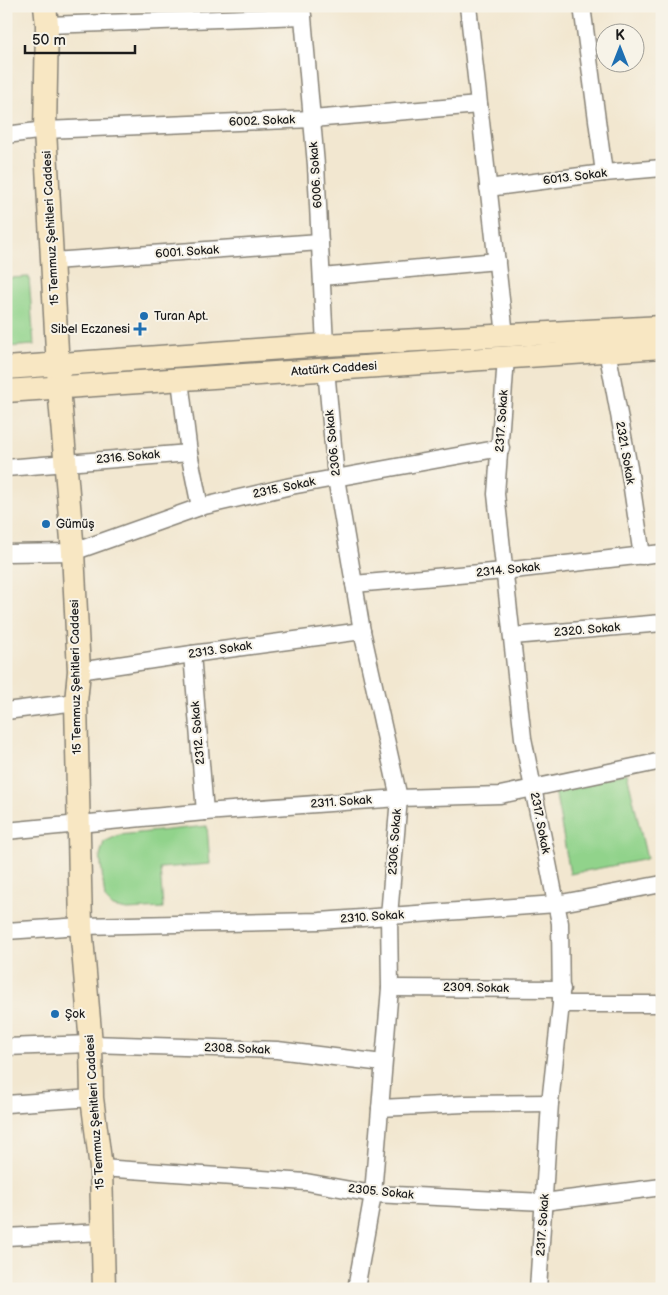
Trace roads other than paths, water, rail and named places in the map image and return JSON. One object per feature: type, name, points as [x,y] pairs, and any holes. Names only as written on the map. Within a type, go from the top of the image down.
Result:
[{"type":"main road","name":"15 Temmuz Şehitleri Caddesi","points":[[46,16],[45,130],[58,364],[73,552],[79,671],[76,702],[81,926],[92,1098],[101,1168],[101,1232],[104,1289]]},
{"type":"main road","name":"Atatürk Caddesi","points":[[6,368],[325,345],[662,327]]},
{"type":"main road","name":"Atatürk Caddesi","points":[[6,391],[662,346]]},
{"type":"street","points":[[468,6],[505,334]]},
{"type":"street","points":[[582,6],[604,173]]},
{"type":"street","points":[[46,16],[302,11]]},
{"type":"street","name":"6006. Sokak","points":[[302,11],[312,119],[325,345]]},
{"type":"street","name":"6002. Sokak","points":[[6,135],[45,130],[312,119],[479,105]]},
{"type":"street","name":"6013. Sokak","points":[[488,188],[604,173],[662,168]]},
{"type":"street","name":"6001. Sokak","points":[[53,261],[320,242]]},
{"type":"street","points":[[322,277],[497,261]]},
{"type":"street","name":"2321. Sokak","points":[[607,350],[629,468],[642,556]]},
{"type":"street","name":"2317. Sokak","points":[[506,358],[501,448],[496,494],[523,738],[560,924],[562,997],[550,1104],[538,1289]]},
{"type":"street","name":"2306. Sokak","points":[[326,369],[336,478],[354,584],[362,631],[399,798],[389,916],[390,988],[373,1194],[356,1289]]},
{"type":"street","points":[[180,380],[189,453],[200,507]]},
{"type":"street","name":"2315. Sokak","points":[[6,552],[73,552],[200,507],[336,478],[501,448]]},
{"type":"street","name":"2316. Sokak","points":[[6,468],[189,453]]},
{"type":"street","name":"2314. Sokak","points":[[354,584],[504,571],[662,553]]},
{"type":"street","name":"2320. Sokak","points":[[512,636],[662,623]]},
{"type":"street","name":"2313. Sokak","points":[[79,671],[362,631]]},
{"type":"street","name":"2312. Sokak","points":[[192,654],[205,812]]},
{"type":"street","points":[[6,711],[76,702]]},
{"type":"street","name":"2311. Sokak","points":[[6,831],[205,812],[399,798],[500,795],[662,761]]},
{"type":"street","name":"2310. Sokak","points":[[6,931],[81,926],[320,921],[556,904],[662,884]]},
{"type":"street","name":"2309. Sokak","points":[[390,988],[662,1004]]},
{"type":"street","name":"2308. Sokak","points":[[6,1047],[90,1044],[277,1050],[383,1063]]},
{"type":"street","points":[[6,1104],[92,1098]]},
{"type":"street","points":[[380,1108],[464,1104],[550,1104]]},
{"type":"street","name":"2305. Sokak","points":[[101,1168],[306,1182],[373,1194],[544,1202],[662,1187]]},
{"type":"street","points":[[6,1237],[101,1232]]},
{"type":"place","name":"Turan Apt.","points":[[144,316]]},
{"type":"place","name":"Sibel Eczanesi","points":[[140,329]]},
{"type":"place","name":"Gümüş","points":[[46,524]]},
{"type":"place","name":"Şok","points":[[55,1014]]}]
